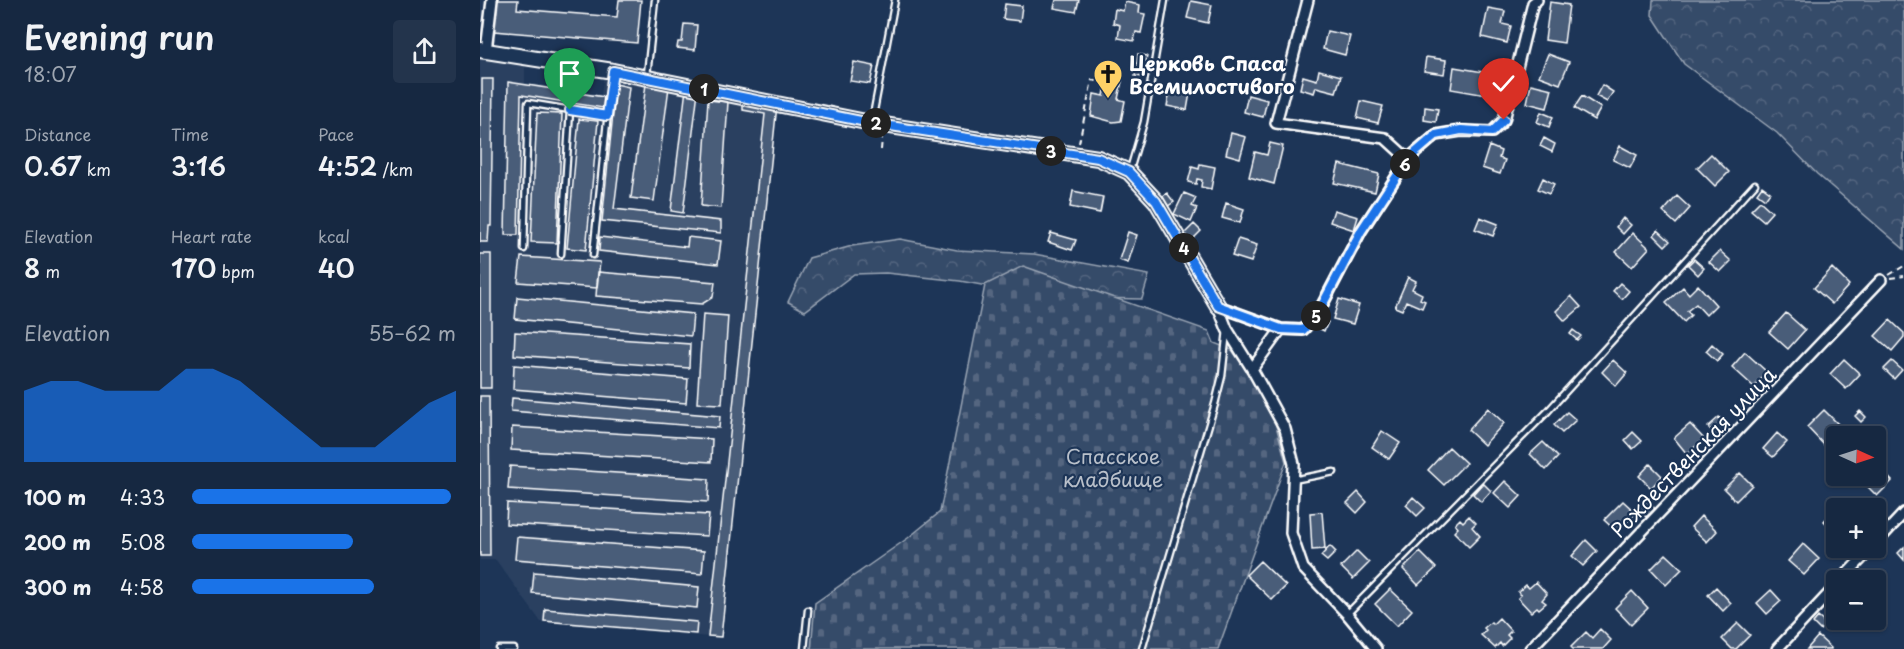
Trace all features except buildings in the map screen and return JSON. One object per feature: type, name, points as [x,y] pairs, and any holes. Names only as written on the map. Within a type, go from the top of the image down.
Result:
[{"type":"street","points":[[492,0],[483,50],[613,71],[871,123],[1098,158],[1129,172],[1156,201],[1218,306],[1227,329],[1285,429],[1294,464],[1291,533],[1303,568],[1347,614],[1376,649]]},
{"type":"street","points":[[1308,0],[1276,123],[1385,138],[1408,159]]},
{"type":"street","points":[[1218,306],[1281,329],[1303,330],[1317,315],[1361,231],[1408,159],[1436,135],[1461,130],[1492,132],[1504,120],[1533,3],[1537,0]]},
{"type":"street","name":"Рождественская улица","points":[[1530,649],[1881,280]]},
{"type":"street","points":[[1252,369],[1281,329]]},
{"type":"street","points":[[1886,533],[1904,513]]},
{"type":"street","points":[[1851,570],[1862,558]]},
{"type":"street","points":[[1777,649],[1826,597]]},
{"type":"lane","points":[[646,78],[655,0]]},
{"type":"lane","points":[[871,123],[895,0]]},
{"type":"lane","points":[[1129,172],[1144,122],[1165,0]]},
{"type":"lane","points":[[593,255],[613,71]]},
{"type":"lane","points":[[524,249],[528,104],[607,116]]},
{"type":"lane","points":[[561,254],[570,110]]},
{"type":"lane","points":[[1347,614],[1548,411],[1755,184]]},
{"type":"lane","points":[[1142,649],[1215,404],[1222,376],[1227,329]]},
{"type":"lane","points":[[1293,480],[1334,472]]},
{"type":"lane","points":[[804,649],[808,610]]},
{"type":"lane","points":[[499,649],[514,649]]},
{"type":"path","points":[[1077,155],[1092,80],[1106,83]]},
{"type":"path","points":[[1881,280],[1904,266]]},
{"type":"path","points":[[1881,280],[1904,276]]},
{"type":"shaded area","points":[[480,58],[525,63],[525,83],[601,95],[604,76],[778,104],[721,638],[541,622],[496,560],[480,560]]},
{"type":"green space","points":[[1653,0],[1904,0],[1904,249],[1817,174],[1777,133],[1684,64],[1652,15]]},
{"type":"green space","points":[[900,239],[957,250],[1034,254],[1149,275],[1142,299],[1046,297],[960,281],[886,273],[854,274],[805,311],[788,302],[809,258],[852,246]]},
{"type":"green space","name":"Спасское кладбище","points":[[1023,266],[1209,331],[1214,343],[1232,350],[1270,404],[1286,462],[1218,649],[811,649],[815,603],[908,538],[940,512],[985,285]]},
{"type":"place","name":"Церковь Спаса Всемилостивого","points":[[1108,100]]},
{"type":"route","points":[[570,110],[607,116],[613,71],[871,123],[1098,158],[1129,172],[1156,201],[1218,306],[1281,329],[1303,330],[1317,315],[1361,231],[1408,159],[1436,135],[1461,130],[1492,132],[1504,120]]}]
